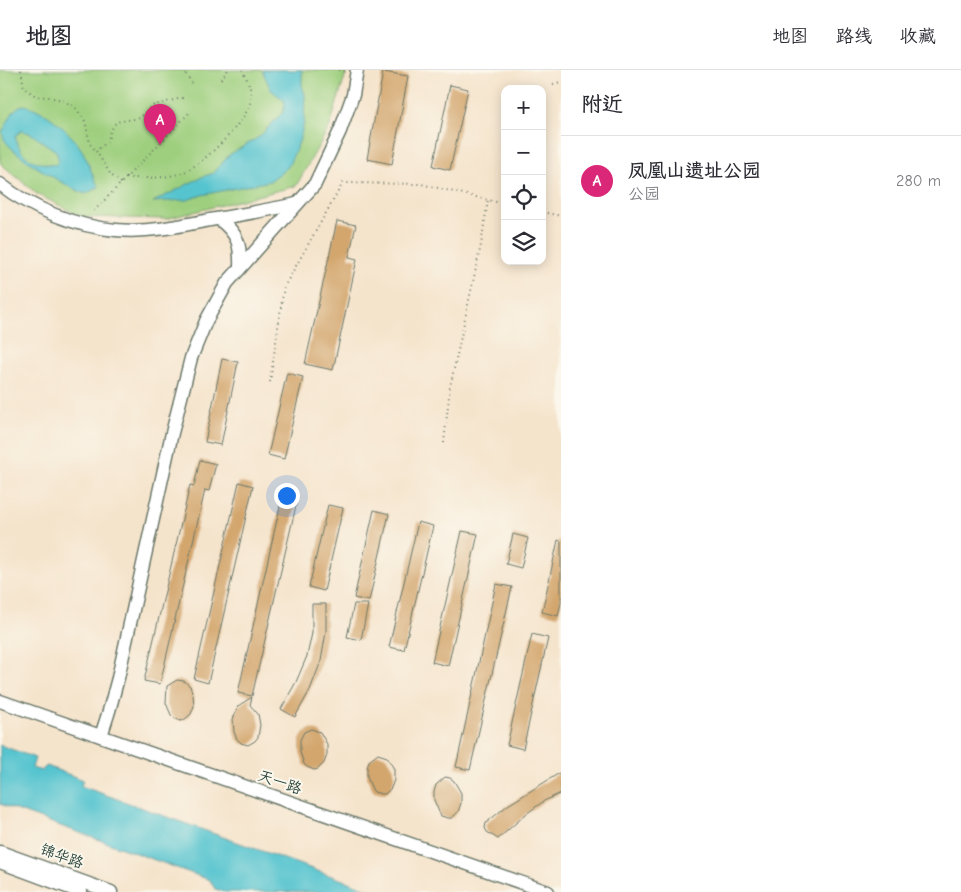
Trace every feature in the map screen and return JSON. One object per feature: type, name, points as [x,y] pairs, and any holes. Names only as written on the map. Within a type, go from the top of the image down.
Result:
[{"type":"street","points":[[101,736],[110,711],[118,678],[172,433],[191,358],[206,321],[227,283],[315,184],[340,131],[353,95],[352,71]]},
{"type":"street","points":[[0,184],[34,206],[64,218],[115,230],[142,230],[182,226],[297,204]]},
{"type":"street","points":[[219,219],[230,228],[236,238],[241,250],[240,268]]},
{"type":"street","name":"天一路","points":[[0,701],[548,892]]},
{"type":"street","name":"锦华路","points":[[0,852],[54,881],[111,892]]},
{"type":"street","name":"锦华路","points":[[0,862],[81,892]]},
{"type":"path","points":[[21,70],[24,88],[36,96],[62,100],[75,107],[85,121],[90,144],[111,175],[121,183]]},
{"type":"path","points":[[183,70],[192,83]]},
{"type":"path","points":[[221,79],[228,70]]},
{"type":"path","points":[[126,178],[171,176],[186,171],[208,156],[227,137],[248,109],[251,101],[251,91],[248,80],[242,70]]},
{"type":"path","points":[[339,70],[352,71]]},
{"type":"path","points":[[553,84],[561,82]]},
{"type":"path","points":[[96,151],[108,141],[110,132],[116,122],[140,118],[151,106],[186,97]]},
{"type":"path","points":[[94,211],[190,112]]},
{"type":"path","points":[[270,382],[284,287],[343,183],[421,184],[501,203]]},
{"type":"path","points":[[444,443],[450,387],[481,245],[488,200]]},
{"type":"path","points":[[546,213],[561,216]]},
{"type":"green space","points":[[0,70],[347,70],[330,126],[296,186],[166,219],[82,217],[37,194],[0,163]]},
{"type":"water","points":[[263,70],[302,70],[302,86],[305,94],[304,123],[299,142],[288,167],[270,181],[202,195],[187,200],[153,202],[202,177],[214,173],[229,155],[259,137],[283,112],[284,100],[271,90]]},
{"type":"water","points":[[23,105],[40,111],[57,122],[72,137],[83,152],[99,187],[85,194],[41,170],[9,146],[2,132],[13,112]],"holes":[[[21,131],[30,133],[56,151],[59,161],[55,165],[40,163],[24,155],[15,136]]]},
{"type":"water","points":[[0,745],[35,758],[32,768],[42,771],[47,766],[83,780],[81,786],[376,892],[225,892],[215,889],[210,880],[0,804]]},
{"type":"building","points":[[383,72],[408,76],[392,164],[367,159]]},
{"type":"building","points":[[450,85],[468,89],[450,170],[433,166]]},
{"type":"building","points":[[337,221],[356,225],[349,257],[357,259],[333,370],[305,364]]},
{"type":"building","points":[[222,359],[238,362],[221,445],[205,442]]},
{"type":"building","points":[[287,373],[303,377],[284,459],[268,455]]},
{"type":"building","points":[[200,460],[216,464],[209,491],[205,490],[160,684],[144,681],[190,485],[194,486]]},
{"type":"building","points":[[239,482],[253,486],[208,683],[194,679]]},
{"type":"building","points":[[283,493],[298,497],[252,696],[238,693]]},
{"type":"building","points":[[328,505],[343,508],[324,591],[309,587]]},
{"type":"building","points":[[374,510],[389,514],[369,601],[354,598]]},
{"type":"building","points":[[418,522],[433,526],[404,650],[389,647]]},
{"type":"building","points":[[462,531],[478,534],[448,666],[432,662]]},
{"type":"building","points":[[513,534],[528,538],[521,568],[506,564]]},
{"type":"building","points":[[558,540],[561,541],[561,603],[558,616],[542,612]]},
{"type":"building","points":[[496,584],[512,587],[470,770],[456,767]]},
{"type":"building","points":[[312,604],[326,604],[326,632],[321,661],[310,690],[295,717],[281,709],[296,682],[307,656],[312,633]]},
{"type":"building","points":[[354,604],[368,604],[361,640],[347,637]]},
{"type":"building","points":[[532,634],[548,638],[523,749],[507,745]]},
{"type":"building","points":[[177,680],[184,681],[190,686],[193,695],[194,706],[191,714],[181,721],[171,715],[166,703],[167,686]]},
{"type":"building","points":[[252,697],[250,705],[258,714],[260,725],[258,737],[248,745],[241,743],[237,739],[234,732],[233,719],[238,706]]},
{"type":"building","points":[[311,729],[320,732],[327,744],[327,755],[324,763],[314,770],[304,764],[300,752],[300,740],[304,732]]},
{"type":"building","points":[[378,754],[387,757],[394,769],[394,780],[391,788],[385,794],[374,792],[367,777],[369,761]]},
{"type":"building","points":[[561,772],[561,793],[544,801],[526,814],[498,839],[487,832],[485,828],[486,823],[508,805]]},
{"type":"building","points":[[445,777],[454,781],[461,793],[461,803],[458,812],[452,818],[441,816],[434,800],[436,785]]},
{"type":"place","name":"凤凰山遗址公园","points":[[160,145]]}]
